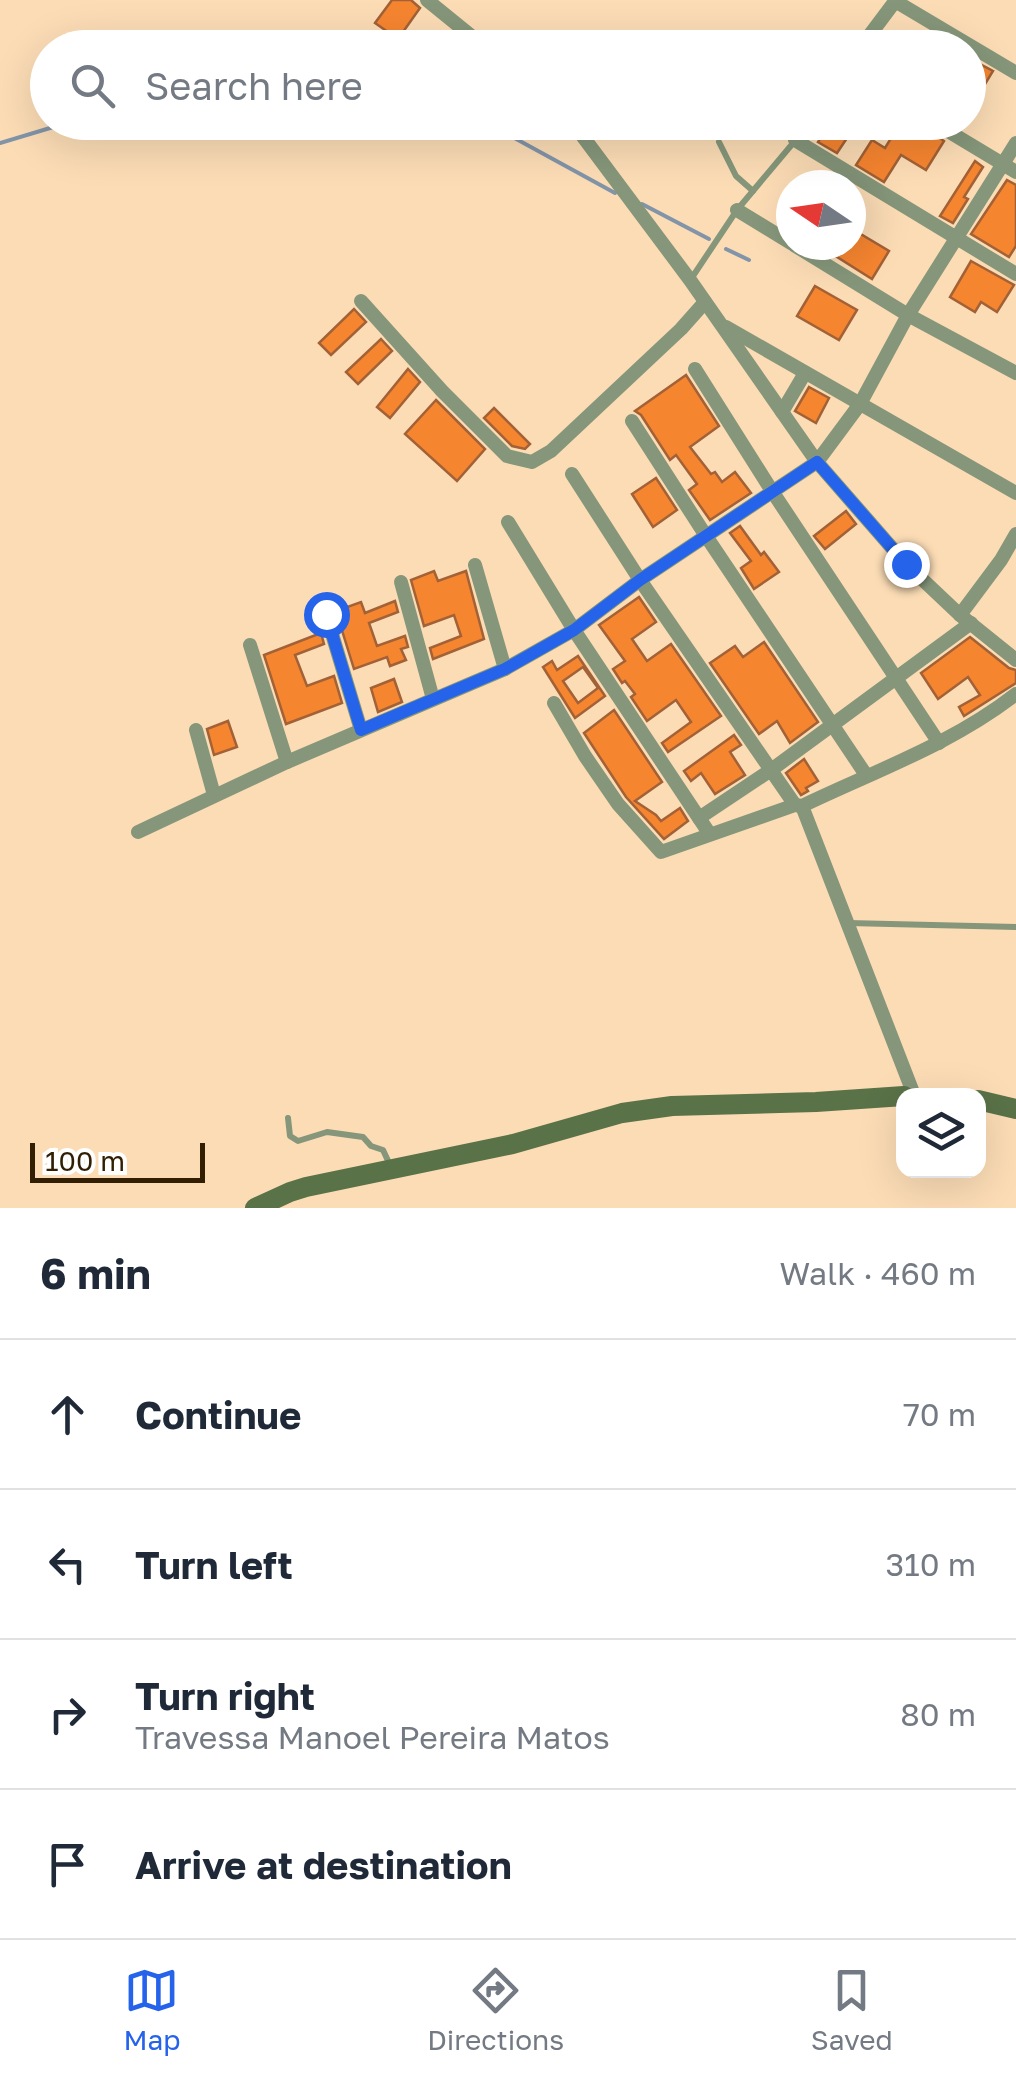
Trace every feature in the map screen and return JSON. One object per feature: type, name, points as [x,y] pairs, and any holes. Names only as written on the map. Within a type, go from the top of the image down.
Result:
[{"type":"street","points":[[427,0],[464,30]]},
{"type":"street","points":[[874,30],[896,1],[944,30]]},
{"type":"street","points":[[986,55],[1016,73]]},
{"type":"street","points":[[585,140],[690,280],[817,462],[906,564],[1016,660]]},
{"type":"street","points":[[795,140],[1016,274]]},
{"type":"street","points":[[962,140],[1009,169]]},
{"type":"street","points":[[138,832],[287,762],[505,669],[574,630],[640,580],[817,462],[860,404],[908,315],[956,239],[1009,169],[1016,143]]},
{"type":"street","points":[[737,210],[776,234]]},
{"type":"street","points":[[819,260],[908,315],[1016,374]]},
{"type":"street","points":[[361,301],[507,456],[532,462],[552,451],[682,329],[705,302]]},
{"type":"street","points":[[720,324],[1016,493]]},
{"type":"street","points":[[696,369],[939,743]]},
{"type":"street","points":[[782,412],[806,373]]},
{"type":"street","points":[[632,421],[866,775]]},
{"type":"street","points":[[572,474],[770,770],[799,805],[911,1088]]},
{"type":"street","points":[[508,522],[574,630],[710,833]]},
{"type":"street","points":[[700,818],[897,679],[965,619],[1016,534]]},
{"type":"street","points":[[1001,560],[1016,569]]},
{"type":"street","points":[[475,565],[505,669]]},
{"type":"street","points":[[401,582],[433,699]]},
{"type":"street","points":[[326,614],[361,730]]},
{"type":"street","points":[[250,646],[287,762]]},
{"type":"street","points":[[554,703],[618,804],[661,852],[799,805],[939,743],[988,716],[1016,694]]},
{"type":"street","points":[[196,730],[214,795]]},
{"type":"street","points":[[255,1208],[306,1187],[513,1144],[622,1113],[672,1106],[896,1097]]},
{"type":"street","points":[[986,1102],[1016,1109]]},
{"type":"lane","points":[[690,280],[737,210],[795,140]]},
{"type":"lane","points":[[719,142],[736,176],[753,191]]},
{"type":"lane","points":[[846,924],[1016,927]]},
{"type":"lane","points":[[288,1118],[290,1136],[298,1141],[326,1132],[364,1137],[371,1146],[383,1150],[392,1171]]},
{"type":"building","points":[[392,0],[411,0],[420,8],[404,30],[385,30],[375,23]]},
{"type":"building","points":[[819,140],[846,140],[837,153]]},
{"type":"building","points":[[872,140],[885,148],[890,140],[944,141],[926,170],[901,155],[884,182],[856,165]]},
{"type":"building","points":[[975,161],[983,167],[953,223],[940,216]]},
{"type":"building","points":[[1007,180],[1016,185],[1016,246],[1009,257],[971,234]]},
{"type":"building","points":[[866,237],[889,251],[872,279],[842,260],[866,260]]},
{"type":"building","points":[[971,261],[1014,285],[997,312],[981,302],[975,312],[950,297]]},
{"type":"building","points":[[815,286],[857,310],[839,340],[797,316]]},
{"type":"building","points":[[354,309],[366,322],[331,355],[319,343]]},
{"type":"building","points":[[381,339],[392,351],[358,384],[346,372]]},
{"type":"building","points":[[408,369],[420,382],[390,418],[377,407]]},
{"type":"building","points":[[686,375],[719,426],[690,447],[711,474],[715,472],[722,482],[735,472],[751,493],[710,520],[689,490],[697,484],[676,455],[670,460],[635,411]]},
{"type":"building","points":[[809,387],[829,398],[816,423],[795,411]]},
{"type":"building","points":[[436,400],[485,449],[457,481],[405,434]]},
{"type":"building","points":[[494,408],[530,444],[525,449],[512,446],[484,418]]},
{"type":"building","points":[[656,478],[677,510],[653,527],[632,494]]},
{"type":"building","points":[[846,511],[856,524],[825,549],[814,536]]},
{"type":"building","points":[[740,526],[779,572],[754,589],[741,568],[751,561],[730,533]]},
{"type":"building","points":[[434,571],[438,581],[466,571],[484,639],[433,659],[430,648],[461,636],[454,615],[424,626],[411,580]]},
{"type":"building","points":[[639,597],[656,622],[632,639],[647,661],[671,644],[721,716],[668,752],[662,743],[691,722],[676,700],[647,721],[631,697],[635,694],[613,669],[625,661],[599,625]]},
{"type":"building","points":[[395,601],[398,612],[369,623],[377,646],[405,636],[408,647],[401,649],[406,660],[390,666],[387,657],[354,669],[336,611],[361,602],[365,613]]},
{"type":"building","points":[[321,633],[324,644],[295,655],[307,686],[334,676],[342,703],[286,724],[264,655]]},
{"type":"building","points":[[970,637],[1016,670],[1016,683],[964,716],[959,707],[980,695],[968,677],[938,699],[921,673]]},
{"type":"building","points":[[764,642],[818,722],[790,743],[777,721],[759,734],[710,663],[735,646],[743,657]]},
{"type":"building","points":[[578,656],[605,696],[575,718],[543,667],[552,661],[557,670]],"holes":[[[583,667],[598,688],[578,703],[563,681]]]},
{"type":"building","points":[[394,679],[402,702],[378,712],[371,688]]},
{"type":"building","points":[[614,710],[662,782],[635,801],[661,821],[680,808],[688,821],[664,839],[626,797],[584,733]]},
{"type":"building","points":[[228,721],[237,747],[214,755],[207,729]]},
{"type":"building","points":[[734,735],[741,745],[730,752],[745,775],[715,794],[701,773],[691,781],[684,771]]},
{"type":"building","points":[[804,759],[818,781],[801,795],[786,773]]},
{"type":"waterway","points":[[0,143],[30,134]]},
{"type":"waterway","points":[[518,140],[615,193]]},
{"type":"waterway","points":[[642,204],[709,239]]},
{"type":"waterway","points":[[726,249],[749,260]]},
{"type":"route","points":[[326,614],[361,730],[505,669],[574,630],[640,580],[817,462],[906,564]]}]
